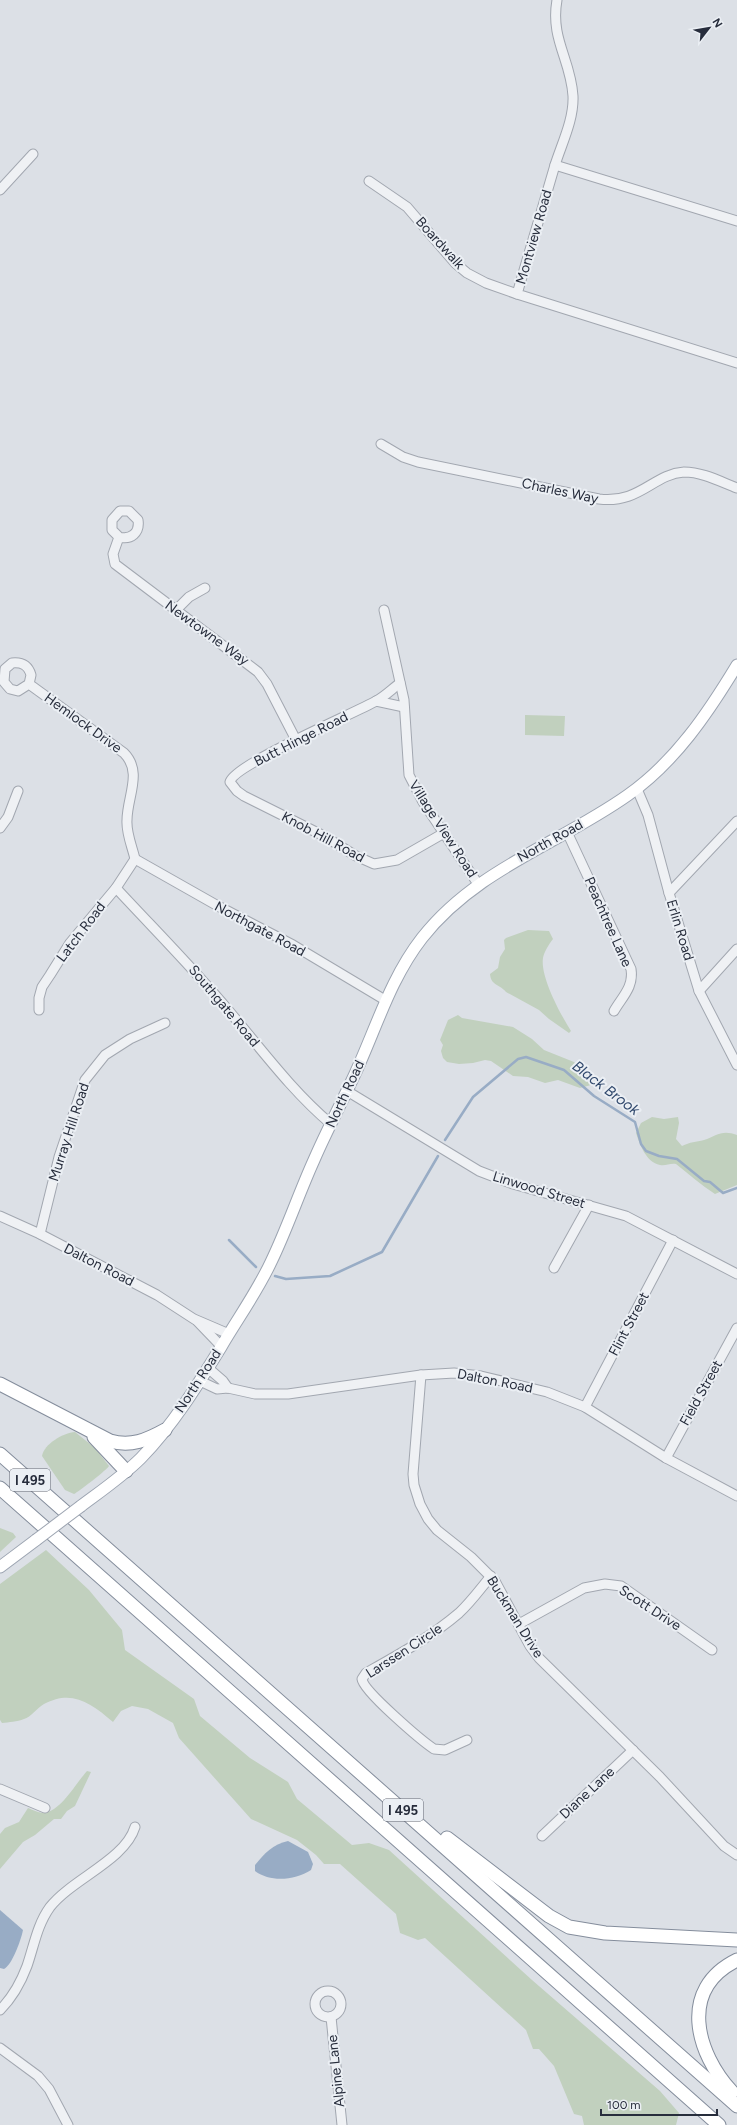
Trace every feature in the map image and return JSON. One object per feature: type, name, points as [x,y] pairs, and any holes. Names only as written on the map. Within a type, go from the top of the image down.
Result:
[{"type":"highway","points":[[0,1384],[110,1441],[129,1443],[147,1440],[165,1430]]},
{"type":"highway","points":[[83,1428],[103,1445],[126,1471]]},
{"type":"highway","name":"I 495","points":[[0,1454],[734,2101]]},
{"type":"highway","name":"I 495","points":[[0,1488],[664,2076],[713,2123]]},
{"type":"highway","points":[[330,1745],[506,1885],[564,1925],[581,1930],[605,1934],[737,1940]]},
{"type":"highway","points":[[734,2101],[707,2057],[699,2036],[698,2025],[699,2010],[707,1988],[721,1970],[737,1960]]},
{"type":"main road","name":"North Road","points":[[0,1567],[126,1471],[165,1430],[200,1382],[221,1346],[258,1289],[273,1259],[313,1161],[348,1091],[385,1000],[403,965],[423,936],[448,910],[478,884],[637,789],[660,768],[694,729],[737,664]]},
{"type":"street","name":"Montview Road","points":[[557,0],[555,30],[571,80],[573,98],[571,111],[517,294],[737,363]]},
{"type":"street","points":[[0,190],[33,154]]},
{"type":"street","points":[[555,165],[737,221]]},
{"type":"street","name":"Boardwalk","points":[[369,181],[407,207],[455,263],[467,273],[486,283],[517,294]]},
{"type":"street","name":"Charles Way","points":[[381,444],[403,457],[418,462],[598,499],[614,500],[630,497],[671,475],[685,472],[700,474],[737,488]]},
{"type":"street","name":"Newtowne Way","points":[[119,537],[113,554],[115,564],[258,672],[267,684],[296,740]]},
{"type":"street","points":[[176,610],[189,597],[205,588]]},
{"type":"street","name":"Village View Road","points":[[384,610],[404,707],[409,775],[414,786],[478,884]]},
{"type":"street","name":"Butt Hinge Road","points":[[230,781],[239,772],[296,740],[328,723],[376,701],[400,683]]},
{"type":"street","name":"Hemlock Drive","points":[[29,684],[124,753],[132,762],[134,781],[127,806],[126,822],[135,859]]},
{"type":"street","points":[[376,701],[404,707]]},
{"type":"street","name":"Knob Hill Road","points":[[230,781],[237,791],[244,796],[324,836],[356,856],[374,864],[397,860],[444,833]]},
{"type":"street","name":"Erlin Road","points":[[637,789],[648,815],[669,893],[699,992],[737,1066]]},
{"type":"street","points":[[0,828],[8,817],[18,791]]},
{"type":"street","points":[[669,893],[737,821]]},
{"type":"street","name":"Peachtree Lane","points":[[567,832],[631,969],[632,979],[629,987],[614,1011]]},
{"type":"street","name":"Latch Road","points":[[39,1010],[39,998],[42,987],[92,915],[116,888],[135,859]]},
{"type":"street","name":"Northgate Road","points":[[135,859],[218,906],[293,945],[385,1000]]},
{"type":"street","name":"Southgate Road","points":[[116,888],[190,965],[271,1062],[314,1109],[331,1124]]},
{"type":"street","points":[[699,992],[737,949]]},
{"type":"street","name":"Murray Hill Road","points":[[40,1234],[59,1157],[85,1080],[105,1055],[130,1039],[165,1023]]},
{"type":"street","name":"Linwood Street","points":[[348,1091],[479,1171],[513,1184],[626,1216],[737,1274]]},
{"type":"street","points":[[554,1268],[589,1205]]},
{"type":"street","name":"Dalton Road","points":[[0,1216],[40,1234],[157,1295],[194,1319],[229,1334]]},
{"type":"street","name":"Flint Street","points":[[585,1407],[673,1240]]},
{"type":"street","name":"Dalton Road","points":[[194,1319],[221,1346]]},
{"type":"street","name":"Field Street","points":[[666,1458],[737,1328]]},
{"type":"street","points":[[208,1368],[223,1381],[228,1388]]},
{"type":"street","name":"Dalton Road","points":[[200,1382],[217,1389],[228,1388],[255,1394],[288,1394],[421,1375],[454,1373],[481,1376],[547,1392],[585,1407],[666,1458],[737,1496]]},
{"type":"street","name":"Buckman Drive","points":[[421,1375],[414,1474],[416,1495],[424,1513],[433,1526],[491,1576],[530,1646],[539,1658],[633,1750],[720,1841],[737,1855]]},
{"type":"street","name":"Larssen Circle","points":[[467,1740],[445,1750],[434,1749],[380,1702],[364,1686],[362,1679],[366,1673],[419,1642],[451,1620],[491,1576]]},
{"type":"street","name":"Scott Drive","points":[[519,1624],[584,1588],[605,1584],[621,1586],[712,1650]]},
{"type":"street","name":"Diane Lane","points":[[542,1836],[633,1750]]},
{"type":"street","points":[[0,1789],[45,1808]]},
{"type":"street","points":[[0,2010],[8,2002],[18,1985],[27,1965],[33,1942],[50,1907],[121,1850],[132,1838],[135,1827]]},
{"type":"street","name":"Alpine Lane","points":[[331,2017],[342,2125]]},
{"type":"street","points":[[0,2048],[38,2076],[49,2089],[68,2125]]},
{"type":"green space","points":[[525,715],[565,716],[564,736],[525,735]]},
{"type":"green space","points":[[528,930],[549,931],[553,939],[544,953],[543,966],[552,996],[571,1031],[569,1033],[539,1010],[506,992],[492,981],[490,974],[498,968],[500,957],[505,949],[504,940]]},
{"type":"green space","points":[[458,1015],[462,1018],[513,1027],[532,1039],[544,1050],[574,1062],[593,1080],[591,1085],[580,1088],[558,1080],[545,1083],[528,1077],[513,1076],[491,1061],[485,1060],[459,1064],[447,1062],[443,1058],[441,1051],[443,1045],[440,1040],[448,1020]]},
{"type":"green space","points":[[652,1117],[664,1119],[678,1117],[679,1123],[676,1139],[682,1146],[723,1133],[732,1133],[737,1135],[737,1185],[715,1194],[676,1164],[660,1165],[647,1157],[639,1143],[636,1133],[641,1123]]},
{"type":"green space","points":[[75,1432],[95,1448],[109,1466],[99,1476],[74,1494],[65,1490],[42,1456],[46,1447],[50,1443],[65,1434]]},
{"type":"green space","points":[[0,1528],[13,1533],[16,1537],[0,1552]]},
{"type":"green space","points":[[46,1550],[89,1590],[122,1630],[125,1650],[194,1699],[200,1716],[250,1758],[288,1782],[297,1799],[352,1845],[369,1843],[389,1850],[532,1980],[660,2091],[679,2113],[676,2125],[584,2125],[582,2116],[574,2114],[554,2066],[539,2049],[533,2049],[526,2030],[425,1938],[418,1940],[400,1933],[396,1914],[340,1864],[324,1864],[316,1855],[297,1840],[251,1819],[179,1738],[173,1723],[148,1709],[132,1706],[121,1711],[113,1722],[97,1709],[81,1700],[64,1698],[44,1704],[27,1718],[19,1721],[2,1723],[0,1720],[0,1584]]},
{"type":"green space","points":[[87,1771],[91,1772],[75,1806],[67,1811],[61,1819],[54,1819],[35,1835],[23,1842],[0,1869],[0,1834],[5,1828],[19,1822],[28,1808],[44,1813],[56,1807],[68,1796]]},
{"type":"water","points":[[288,1841],[308,1852],[313,1864],[311,1870],[298,1876],[283,1879],[276,1879],[261,1875],[255,1871],[255,1865],[265,1853],[278,1844]]},
{"type":"water","points":[[0,1910],[23,1930],[13,1958],[4,1969],[0,1968]]},
{"type":"waterway","name":"Black Brook","points":[[445,1140],[473,1097],[518,1059],[526,1057],[564,1070],[594,1096],[635,1122],[641,1144],[646,1151],[659,1156],[677,1159],[704,1181],[710,1182],[723,1193],[737,1188]]},
{"type":"waterway","name":"Black Brook","points":[[275,1276],[286,1279],[330,1276],[382,1252],[438,1156]]},
{"type":"waterway","name":"Black Brook","points":[[229,1240],[256,1267]]}]
